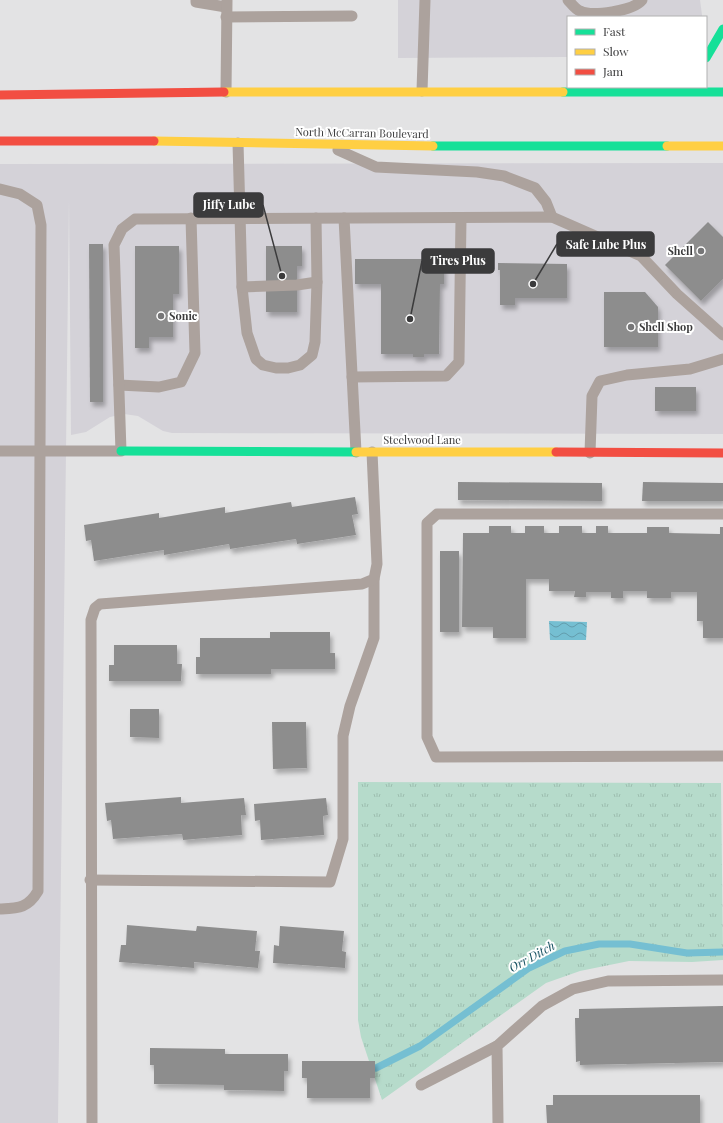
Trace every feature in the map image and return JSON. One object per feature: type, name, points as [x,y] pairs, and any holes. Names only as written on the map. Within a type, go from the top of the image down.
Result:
[{"type":"main road","points":[[707,57],[717,42],[723,29]]},
{"type":"main road","points":[[631,92],[645,88]]},
{"type":"main road","points":[[0,95],[422,91],[723,92]]},
{"type":"main road","name":"North McCarran Boulevard","points":[[0,141],[327,145],[723,146]]},
{"type":"main road","name":"Steelwood Lane","points":[[121,451],[723,453]]},
{"type":"lane","points":[[196,0],[196,2],[226,8],[352,16]]},
{"type":"lane","points":[[422,91],[425,0]]},
{"type":"lane","points":[[568,0],[580,11],[603,13],[621,10],[639,4],[642,0]]},
{"type":"lane","points":[[226,8],[226,92]]},
{"type":"lane","points":[[238,143],[242,287],[247,333],[256,359],[263,365],[276,368],[288,368],[300,365],[312,355],[315,342],[317,282],[316,218]]},
{"type":"lane","points":[[327,145],[376,167],[477,172],[504,176],[534,188],[546,202],[552,217]]},
{"type":"lane","points":[[0,189],[20,194],[37,205],[41,225],[38,891],[32,901],[19,908],[0,909]]},
{"type":"lane","points":[[0,451],[121,451],[114,245],[122,229],[135,219],[552,217],[641,256],[677,294],[723,335]]},
{"type":"lane","points":[[119,385],[159,387],[181,382],[188,370],[195,352],[191,218]]},
{"type":"lane","points":[[344,218],[356,452]]},
{"type":"lane","points":[[352,377],[446,376],[459,362],[461,218]]},
{"type":"lane","points":[[242,287],[297,286],[317,282]]},
{"type":"lane","points":[[590,452],[592,396],[600,381],[627,375],[690,369],[723,359]]},
{"type":"lane","points":[[90,880],[330,882],[343,839],[343,736],[350,706],[374,638],[374,579],[377,564],[372,452]]},
{"type":"lane","points":[[723,514],[437,514],[427,523],[427,737],[436,757],[723,756]]},
{"type":"lane","points":[[92,1123],[90,880],[91,620],[95,608],[100,604],[362,584],[374,579]]},
{"type":"lane","points":[[421,1085],[496,1046],[542,1006],[573,989],[608,981],[723,980]]},
{"type":"lane","points":[[496,1046],[498,1123]]},
{"type":"shaded area","points":[[398,0],[700,0],[702,16],[567,16],[567,57],[398,58]]},
{"type":"shaded area","points":[[723,163],[723,434],[172,433],[163,431],[138,416],[124,414],[110,417],[86,432],[71,435],[69,199],[58,1123],[0,1123],[0,164]]},
{"type":"green space","points":[[358,782],[721,783],[723,960],[692,962],[629,961],[580,971],[546,983],[382,1100],[361,1037],[358,1020]]},
{"type":"water","points":[[549,621],[587,622],[586,640],[550,640]]},
{"type":"building","name":"Shell","points":[[708,222],[723,237],[723,279],[701,301],[665,265]]},
{"type":"building","points":[[89,244],[103,244],[103,402],[90,402]]},
{"type":"building","points":[[135,246],[179,246],[179,294],[173,294],[173,337],[149,337],[149,348],[135,348]]},
{"type":"building","points":[[266,246],[302,246],[302,266],[297,266],[297,312],[266,312]]},
{"type":"building","points":[[355,259],[444,259],[444,284],[440,284],[439,354],[424,354],[424,357],[413,357],[413,354],[381,354],[381,284],[355,284]]},
{"type":"building","points":[[498,263],[567,264],[567,298],[515,298],[515,305],[500,305],[500,270],[498,270]]},
{"type":"building","name":"Shell Shop","points":[[604,292],[645,292],[658,307],[658,347],[604,347]]},
{"type":"building","points":[[655,387],[696,387],[696,411],[655,411]]},
{"type":"building","points":[[458,482],[602,483],[602,501],[458,500]]},
{"type":"building","points":[[643,482],[723,483],[723,501],[642,501]]},
{"type":"building","points":[[355,497],[358,514],[352,515],[356,535],[297,544],[296,539],[230,549],[229,544],[164,555],[164,550],[94,561],[91,540],[86,541],[84,525],[159,513],[159,518],[225,507],[225,513],[291,502],[292,507]]},
{"type":"building","points":[[489,526],[511,526],[511,533],[525,533],[525,526],[544,526],[544,533],[559,533],[559,526],[582,526],[582,533],[596,533],[596,526],[608,526],[608,533],[647,533],[647,527],[669,527],[669,533],[720,534],[720,527],[723,527],[723,638],[703,638],[703,621],[697,621],[697,592],[671,592],[671,598],[647,598],[647,591],[623,591],[623,598],[611,598],[611,592],[586,592],[586,597],[574,597],[575,591],[549,591],[549,579],[526,579],[526,638],[493,638],[493,627],[462,627],[463,533],[489,533]]},
{"type":"building","points":[[440,551],[459,551],[459,632],[440,632]]},
{"type":"building","points":[[270,632],[330,632],[330,653],[335,653],[335,669],[271,669],[271,674],[196,674],[196,657],[200,657],[200,638],[270,638]]},
{"type":"building","points":[[114,645],[177,645],[177,664],[182,664],[181,681],[109,681],[109,665],[114,665]]},
{"type":"building","points":[[130,709],[159,709],[159,738],[130,737]]},
{"type":"building","points":[[272,722],[306,722],[307,768],[273,769]]},
{"type":"building","points":[[181,797],[181,803],[244,798],[246,815],[241,815],[242,835],[183,840],[182,834],[113,839],[111,820],[107,821],[105,803]]},
{"type":"building","points":[[326,798],[328,815],[323,816],[324,835],[261,840],[260,820],[255,821],[254,804]]},
{"type":"building","points":[[127,925],[196,931],[197,926],[257,931],[255,951],[260,951],[258,968],[194,962],[194,968],[119,962],[121,945],[126,945]]},
{"type":"building","points":[[280,926],[344,931],[342,951],[346,952],[345,968],[273,963],[274,945],[279,946]]},
{"type":"building","points":[[723,1006],[723,1062],[580,1065],[580,1061],[576,1062],[575,1018],[579,1018],[579,1009]]},
{"type":"building","points":[[150,1048],[225,1049],[225,1054],[288,1054],[288,1071],[284,1071],[284,1091],[224,1090],[224,1085],[154,1084],[154,1065],[150,1065]]},
{"type":"building","points":[[302,1061],[375,1061],[375,1078],[370,1078],[370,1098],[307,1098],[307,1078],[302,1078]]},
{"type":"building","points":[[553,1095],[700,1095],[700,1123],[547,1123],[546,1105],[553,1105]]},
{"type":"waterway","name":"Orr Ditch","points":[[376,1068],[420,1046],[529,968],[565,951],[599,944],[630,944],[687,953],[723,952]]},
{"type":"traffic: fast","points":[[707,56],[723,29]]},
{"type":"traffic: fast","points":[[563,92],[723,92]]},
{"type":"traffic: fast","points":[[433,146],[667,146]]},
{"type":"traffic: fast","points":[[121,451],[356,452]]},
{"type":"traffic: slow","points":[[224,92],[563,92]]},
{"type":"traffic: slow","points":[[154,141],[433,146]]},
{"type":"traffic: slow","points":[[667,146],[723,146]]},
{"type":"traffic: slow","points":[[356,452],[556,452]]},
{"type":"traffic: jam","points":[[0,95],[224,92]]},
{"type":"traffic: jam","points":[[0,141],[154,141]]},
{"type":"traffic: jam","points":[[556,452],[723,453]]},
{"type":"place","name":"Shell","points":[[701,251]]},
{"type":"place","name":"Jiffy Lube","points":[[282,276]]},
{"type":"place","name":"Safe Lube Plus","points":[[533,284]]},
{"type":"place","name":"Sonic","points":[[161,316]]},
{"type":"place","name":"Tires Plus","points":[[410,319]]},
{"type":"place","name":"Shell Shop","points":[[631,327]]}]
